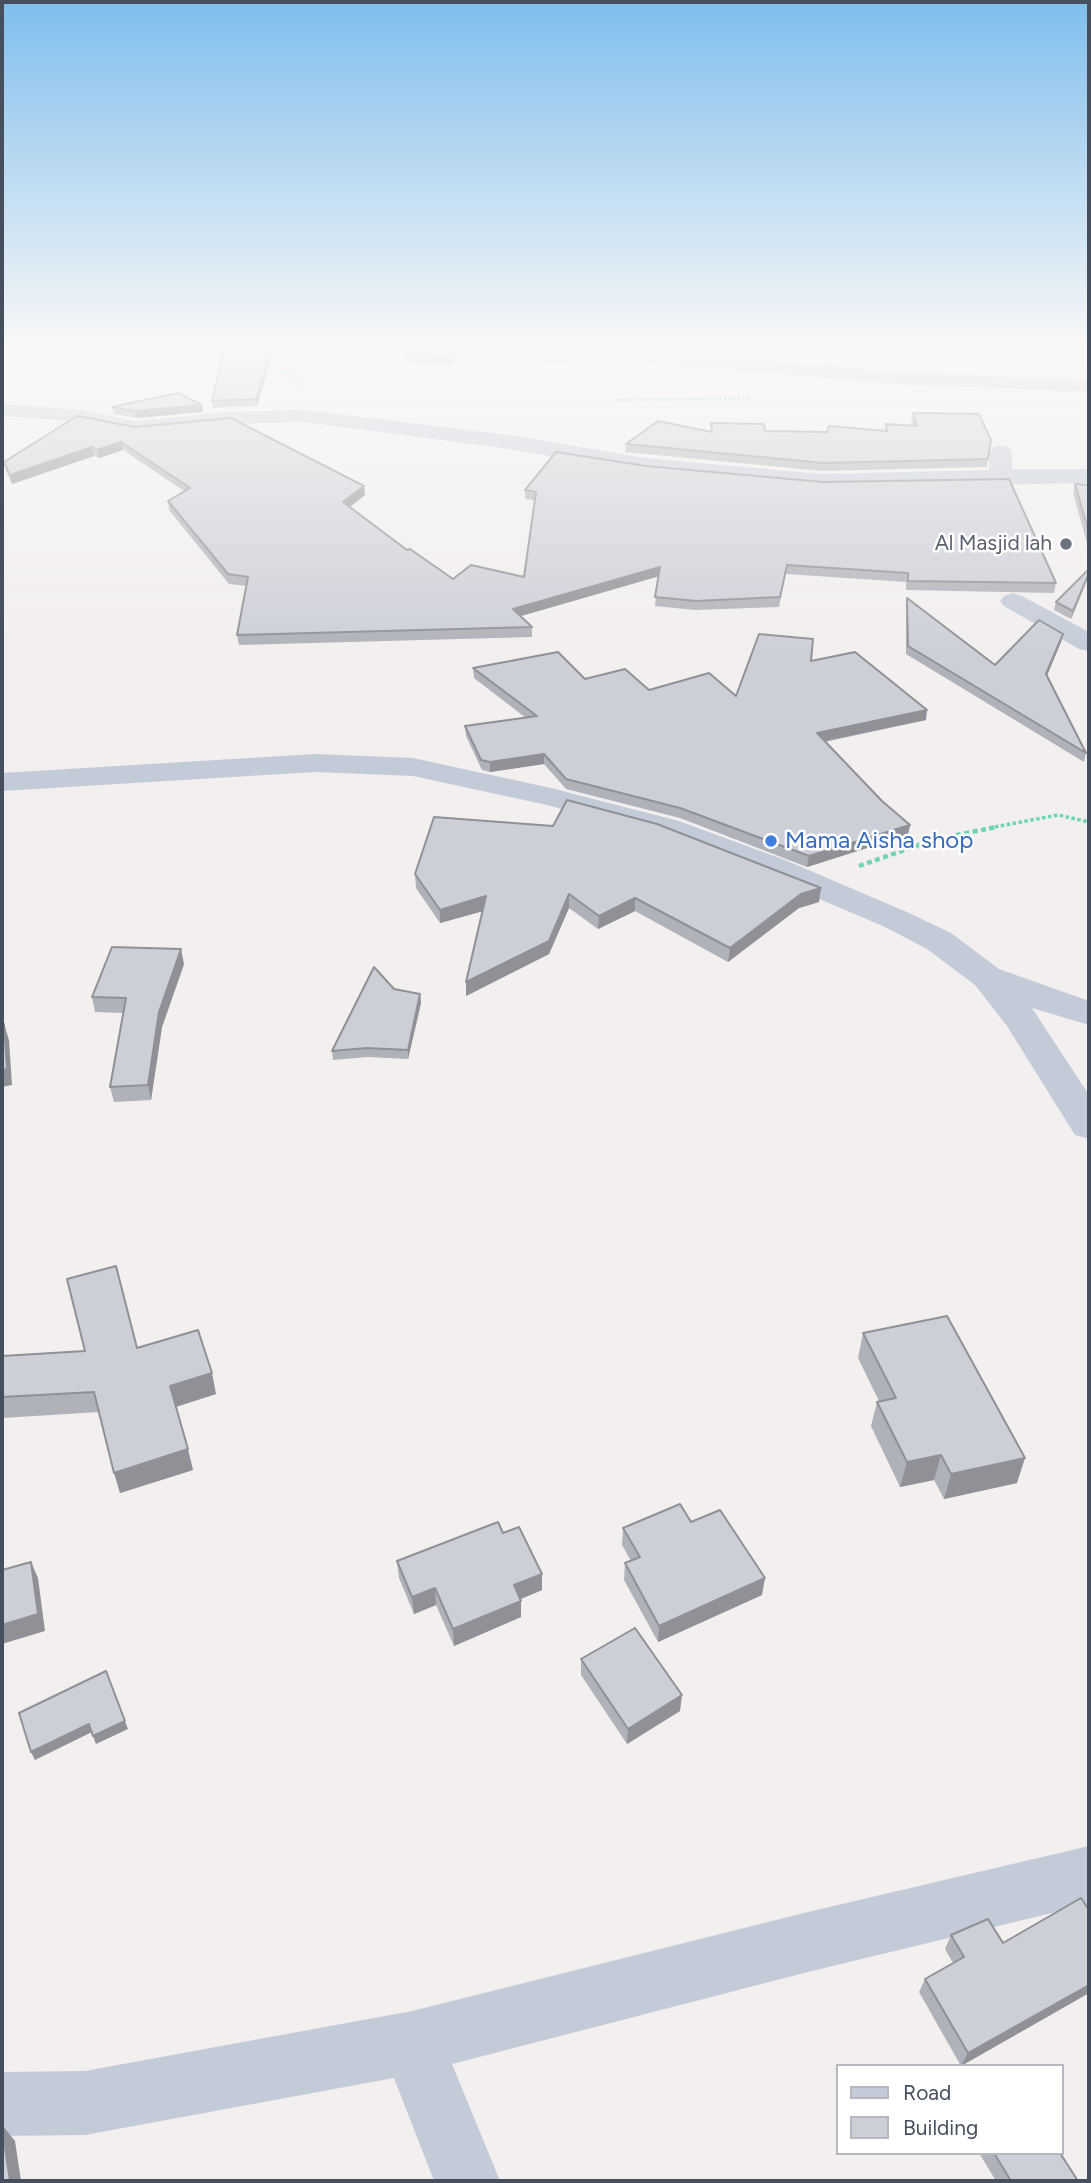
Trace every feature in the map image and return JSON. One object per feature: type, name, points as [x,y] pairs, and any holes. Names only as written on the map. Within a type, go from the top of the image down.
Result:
[{"type":"street","points":[[550,449],[646,465],[767,477],[855,481],[1089,476]]},
{"type":"street","points":[[1000,476],[1001,452]]},
{"type":"street","points":[[1013,601],[1089,643]]},
{"type":"street","points":[[2,782],[315,763],[413,767],[551,797],[668,828],[817,885],[939,941],[986,977],[1020,1018],[1089,1125]]},
{"type":"street","points":[[986,977],[1047,1001],[1089,1013]]},
{"type":"street","points":[[2,2104],[85,2103],[412,2043],[808,1942],[1089,1875]]},
{"type":"street","points":[[412,2043],[467,2181]]},
{"type":"path","points":[[817,885],[898,850],[936,839],[1058,815],[1089,822]]},
{"type":"building","points":[[25,449],[87,449],[10,475],[4,462]]},
{"type":"building","points":[[131,449],[291,449],[364,486],[343,502],[407,550],[410,549],[453,579],[471,565],[524,577],[536,492],[525,490],[556,452],[646,466],[823,482],[1009,479],[1056,583],[908,581],[908,573],[787,565],[780,597],[696,601],[655,597],[660,567],[513,609],[532,627],[237,635],[248,577],[228,574],[168,501],[190,488]]},
{"type":"building","points":[[677,449],[990,449],[988,459],[823,463]]},
{"type":"building","points":[[1075,484],[1089,485],[1089,533]]},
{"type":"building","points":[[1087,571],[1089,573],[1073,611],[1056,602]]},
{"type":"building","points":[[907,598],[995,665],[1039,620],[1063,634],[1046,674],[1086,753],[908,646]]},
{"type":"building","points":[[759,634],[813,639],[811,661],[855,652],[927,710],[817,733],[882,801],[910,825],[809,856],[680,808],[566,779],[544,754],[490,762],[481,760],[465,726],[537,716],[473,668],[558,652],[585,679],[625,669],[649,690],[709,673],[736,696]]},
{"type":"building","points":[[567,800],[657,824],[821,888],[801,894],[730,948],[635,898],[599,916],[569,894],[549,941],[466,982],[486,896],[440,910],[415,874],[434,817],[553,826]]},
{"type":"building","points":[[112,947],[181,949],[159,1012],[148,1085],[110,1087],[126,998],[92,997]]},
{"type":"building","points":[[374,967],[394,989],[420,994],[408,1050],[367,1048],[332,1051]]},
{"type":"building","points":[[4,1024],[7,1069],[2,1070],[2,1025]]},
{"type":"building","points":[[116,1266],[137,1348],[198,1330],[212,1373],[170,1386],[188,1449],[114,1473],[94,1392],[2,1397],[2,1356],[85,1351],[67,1279]]},
{"type":"building","points":[[947,1316],[1025,1458],[951,1474],[941,1455],[907,1462],[877,1402],[896,1398],[863,1333]]},
{"type":"building","points":[[680,1504],[691,1522],[720,1510],[765,1578],[659,1626],[625,1563],[640,1557],[623,1528]]},
{"type":"building","points":[[498,1522],[503,1533],[519,1527],[542,1574],[514,1585],[521,1601],[453,1629],[435,1588],[412,1597],[397,1561]]},
{"type":"building","points":[[31,1562],[38,1614],[2,1625],[2,1570]]},
{"type":"building","points":[[635,1628],[682,1695],[628,1729],[581,1659]]},
{"type":"building","points":[[106,1671],[125,1721],[93,1736],[89,1724],[31,1752],[19,1713]]},
{"type":"building","points":[[1081,1898],[1089,1910],[1089,1985],[968,2053],[925,1979],[964,1957],[951,1935],[988,1919],[1003,1943]]},
{"type":"building","points":[[2,2126],[10,2181],[2,2181]]},
{"type":"building","points":[[995,2155],[1061,2155],[1078,2181],[1011,2181]]},
{"type":"place","name":"Al Masjid lah","points":[[1066,544]]},
{"type":"place","name":"Mama Aisha shop","points":[[771,841]]}]
